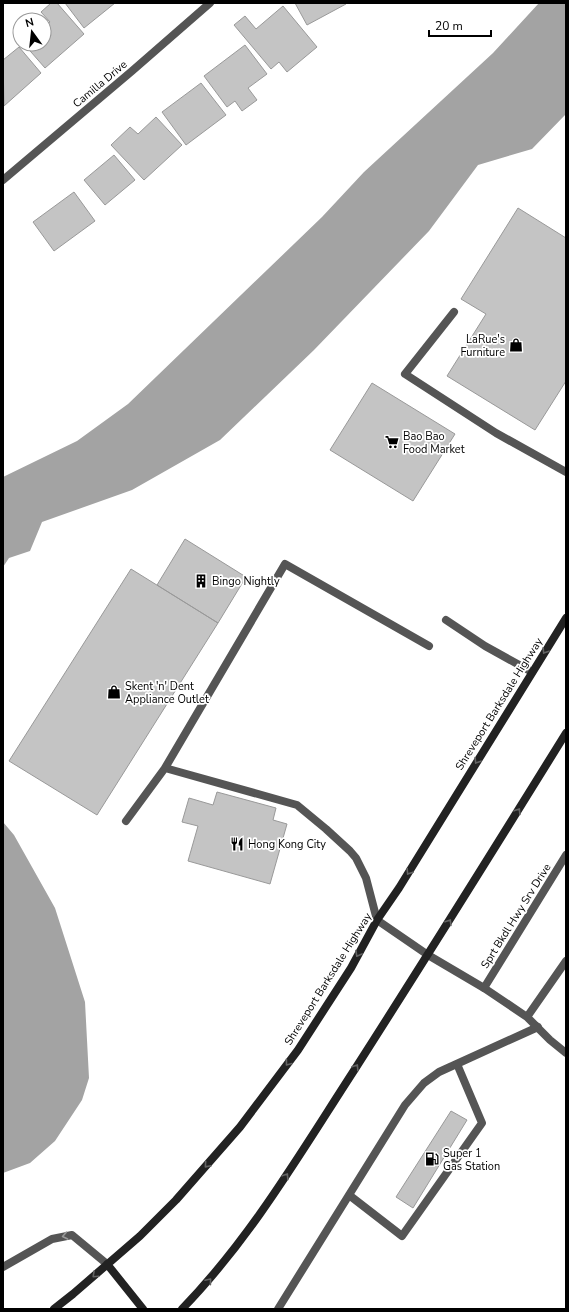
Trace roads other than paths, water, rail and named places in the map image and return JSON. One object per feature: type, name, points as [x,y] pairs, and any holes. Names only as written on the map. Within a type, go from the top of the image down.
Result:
[{"type":"main road","name":"Shreveport Barksdale Highway","points":[[54,1309],[140,1236],[176,1200],[240,1127],[298,1050],[350,968],[377,920],[403,881],[566,618]]},
{"type":"main road","points":[[182,1309],[229,1257],[273,1196],[428,955],[566,733]]},
{"type":"main road","points":[[107,1264],[142,1309]]},
{"type":"street","name":"Camilla Drive","points":[[3,180],[210,3]]},
{"type":"street","points":[[454,312],[405,374],[496,433],[566,472]]},
{"type":"street","points":[[126,821],[165,768],[286,564],[428,646]]},
{"type":"street","points":[[446,620],[485,646],[532,672]]},
{"type":"street","points":[[165,768],[297,805],[350,850],[356,858],[366,878],[377,920],[428,955],[484,988],[527,1017],[550,1040],[566,1053]]},
{"type":"street","name":"Sprt Bkdl Hwy Srv Drive","points":[[484,988],[566,855]]},
{"type":"street","points":[[527,1017],[566,961]]},
{"type":"street","points":[[278,1309],[405,1105],[424,1083],[439,1072],[538,1027]]},
{"type":"street","points":[[349,1195],[402,1236],[482,1124],[457,1064]]},
{"type":"street","points":[[3,1267],[52,1239],[72,1235],[107,1264]]},
{"type":"place","name":"LaRue's Furniture","points":[[516,345]]},
{"type":"place","name":"Bao Bao Food Market","points":[[392,442]]},
{"type":"place","name":"Bingo Nightly","points":[[201,581]]},
{"type":"place","name":"Skent 'n' Dent Appliance Outlet","points":[[114,692]]},
{"type":"place","name":"Hong Kong City","points":[[237,844]]},
{"type":"place","name":"Super 1 Gas Station","points":[[432,1159]]}]
